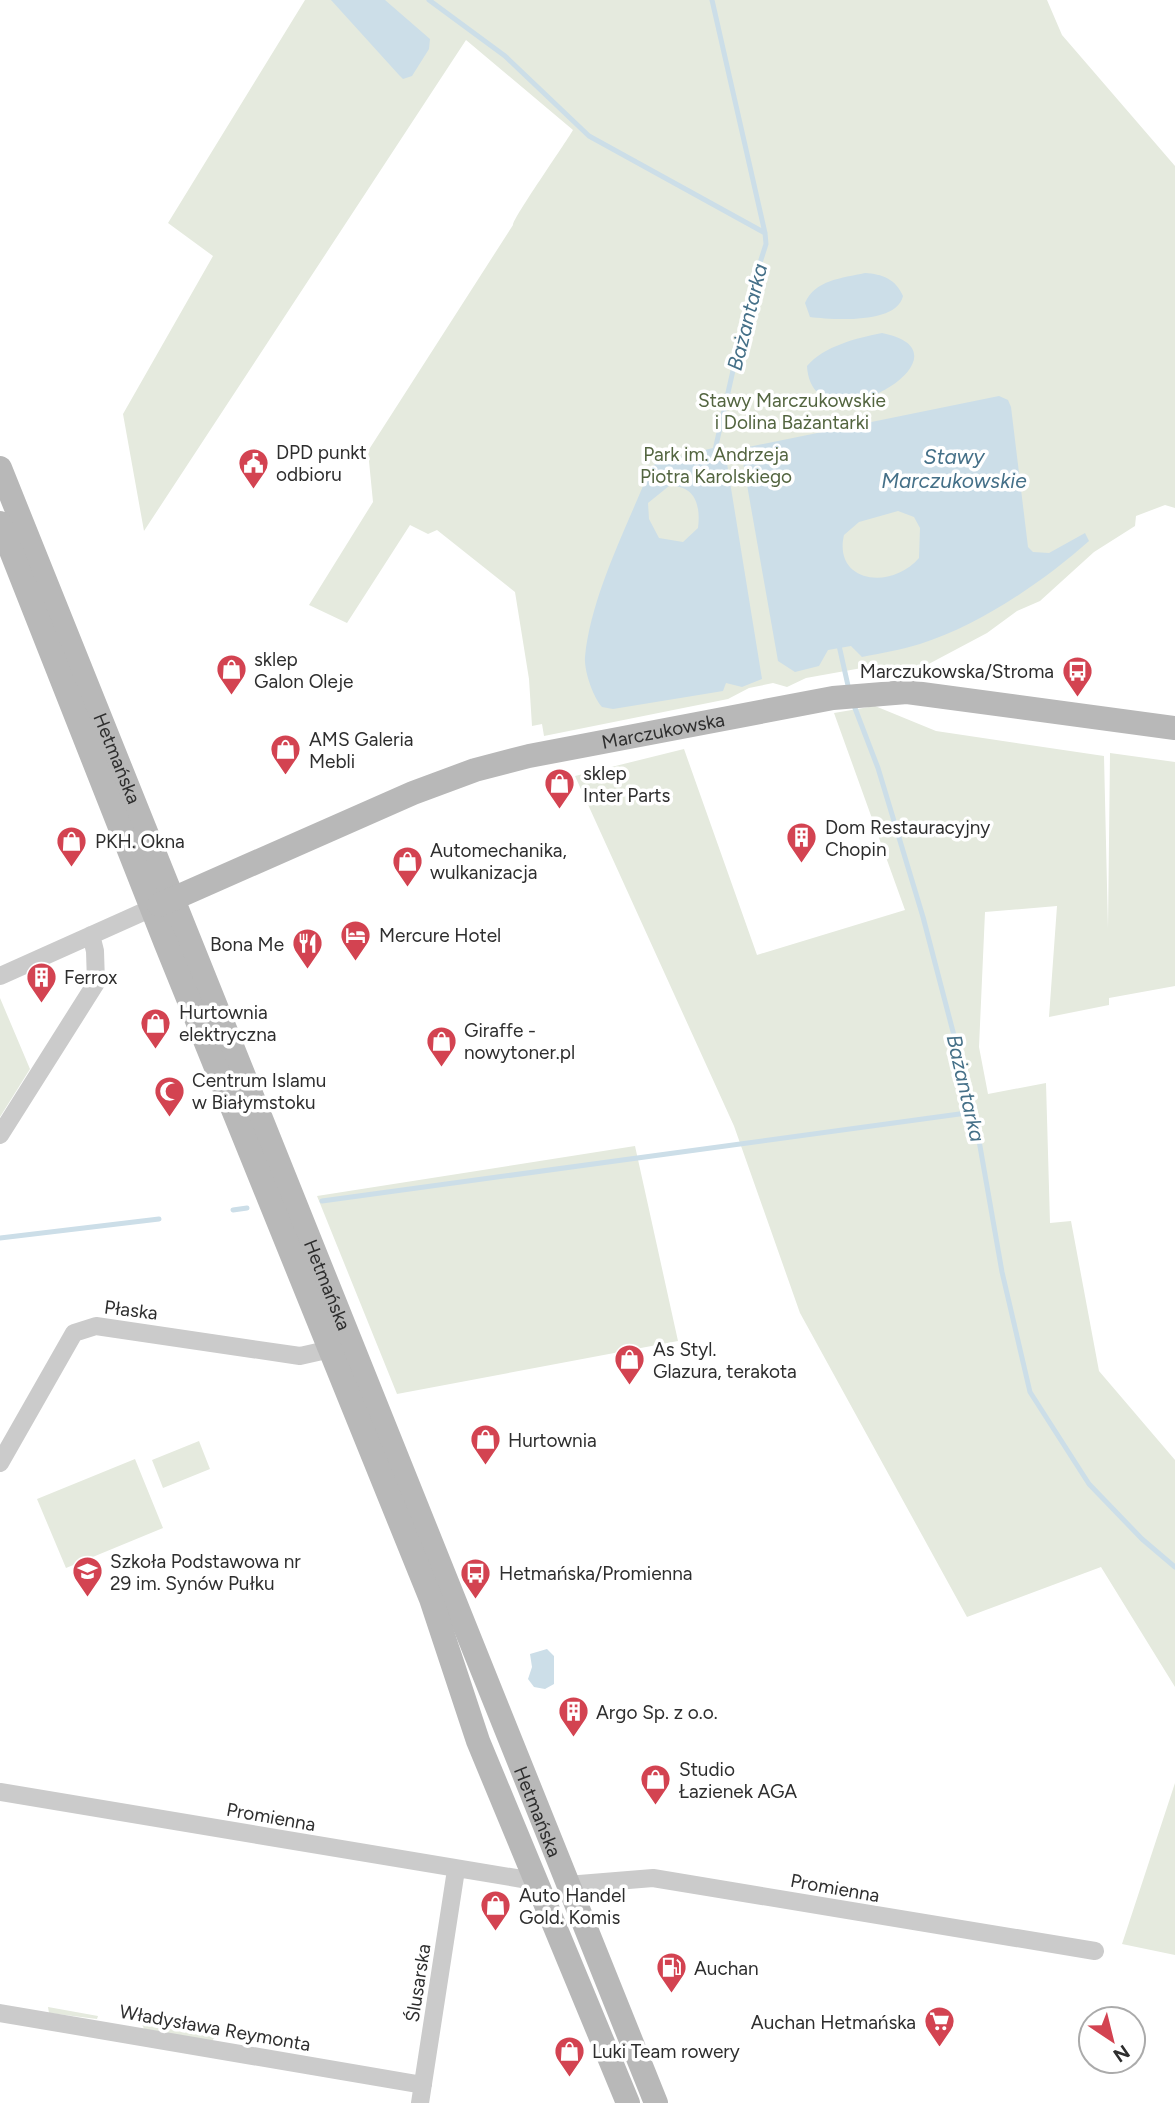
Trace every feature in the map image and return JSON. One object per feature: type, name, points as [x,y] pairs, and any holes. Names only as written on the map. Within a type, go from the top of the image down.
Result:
[{"type":"main road","name":"Hetmańska","points":[[0,468],[163,903],[526,1781],[656,2103]]},
{"type":"main road","name":"Hetmańska","points":[[0,523],[129,818]]},
{"type":"main road","name":"Marczukowska","points":[[163,903],[413,793],[475,770],[529,756],[833,698],[866,693],[907,692],[1175,727]]},
{"type":"main road","name":"Hetmańska","points":[[198,990],[331,1349],[431,1599],[468,1714],[534,1881],[628,2103]]},
{"type":"main road","points":[[501,1797],[517,1798],[524,1791],[526,1781]]},
{"type":"main road","points":[[534,1881],[567,1885]]},
{"type":"main road","points":[[570,1968],[572,1961],[583,1953],[596,1956]]},
{"type":"street","name":"Marczukowska","points":[[0,976],[163,903]]},
{"type":"street","points":[[0,1135],[96,983],[96,961],[91,935]]},
{"type":"street","name":"Płaska","points":[[0,1463],[74,1333],[96,1326],[300,1356],[331,1349]]},
{"type":"street","name":"Promienna","points":[[0,1792],[534,1881]]},
{"type":"street","name":"Ślusarska","points":[[422,2094],[456,1870]]},
{"type":"street","name":"Promienna","points":[[567,1885],[653,1878],[1095,1951]]},
{"type":"street","name":"Władysława Reymonta","points":[[0,2013],[422,2094]]},
{"type":"green space","name":"Stawy Marczukowskie i Dolina Bażantarki","points":[[305,0],[1047,0],[1062,35],[1175,166],[1175,508],[1165,505],[1136,516],[1135,526],[1094,552],[1040,601],[1017,611],[987,633],[923,667],[873,666],[806,678],[787,687],[773,683],[749,688],[728,699],[544,736],[542,724],[532,726],[529,679],[515,592],[437,530],[428,534],[410,525],[347,623],[309,605],[373,502],[368,451],[573,130],[466,40],[144,531],[123,414],[213,256],[168,223]]},
{"type":"green space","points":[[875,706],[936,731],[1104,756],[1108,929],[1110,753],[1175,762],[1175,986],[1109,998],[1109,1005],[1049,1017],[1057,906],[985,912],[979,1047],[988,1094],[1046,1083],[1050,1223],[1071,1221],[1099,1371],[1175,1460],[1175,1687],[1101,1567],[967,1617],[800,1313],[734,1126],[575,776],[684,749],[757,955],[905,910],[834,713]]},
{"type":"green space","points":[[0,998],[30,1069],[0,1117]]},
{"type":"green space","points":[[635,1146],[678,1341],[397,1394],[317,1196]]},
{"type":"green space","points":[[199,1441],[210,1469],[163,1488],[152,1460]]},
{"type":"green space","points":[[135,1459],[163,1528],[66,1568],[37,1499]]},
{"type":"green space","points":[[1175,1783],[1175,1955],[1122,1944]]},
{"type":"green space","points":[[48,2007],[98,2016],[97,2019],[49,2013]]},
{"type":"green space","points":[[142,2024],[216,2036],[212,2041],[144,2029]]},
{"type":"water","points":[[331,0],[385,0],[430,39],[429,49],[412,76],[403,79]]},
{"type":"water","points":[[865,273],[883,276],[896,285],[903,296],[898,305],[889,312],[863,318],[810,317],[805,303],[815,289],[830,281]]},
{"type":"water","name":"Stawy Marczukowskie","points":[[882,333],[908,344],[914,359],[904,375],[885,390],[860,400],[835,401],[816,391],[807,366],[814,359],[842,344]]},
{"type":"water","name":"Stawy Marczukowskie","points":[[999,396],[1008,400],[1011,407],[1028,547],[1033,552],[1049,553],[1085,533],[1089,541],[1031,587],[987,614],[942,636],[913,646],[862,657],[851,646],[828,650],[819,666],[795,672],[778,661],[743,462],[748,447]],"holes":[[[898,511],[914,517],[920,528],[919,558],[907,568],[880,578],[855,572],[847,563],[843,551],[844,535],[859,522]]]},
{"type":"water","points":[[724,445],[762,679],[742,687],[726,683],[723,691],[613,709],[602,707],[592,690],[585,657],[594,610],[650,469],[656,463]],"holes":[[[669,486],[690,493],[697,504],[698,512],[698,528],[683,542],[659,538],[649,519],[648,503]]]},
{"type":"water","points":[[547,1649],[554,1656],[554,1684],[545,1689],[534,1687],[528,1679],[532,1667],[530,1654]]},
{"type":"waterway","points":[[429,0],[505,56],[589,136],[765,233]]},
{"type":"waterway","name":"Bażantarka","points":[[712,0],[766,244],[751,291],[715,450]]},
{"type":"waterway","name":"Bażantarka","points":[[838,641],[849,690]]},
{"type":"waterway","name":"Bażantarka","points":[[853,703],[878,768],[923,917],[974,1112],[1002,1272],[1030,1392],[1089,1484],[1142,1539],[1175,1567]]},
{"type":"waterway","points":[[322,1201],[974,1112]]},
{"type":"waterway","points":[[233,1210],[247,1208]]},
{"type":"waterway","points":[[0,1238],[159,1219]]},
{"type":"place","name":"DPD punkt odbioru","points":[[253,490]]},
{"type":"place","name":"sklep Galon Oleje","points":[[231,697]]},
{"type":"place","name":"Marczukowska/Stroma","points":[[1077,698]]},
{"type":"place","name":"AMS Galeria Mebli","points":[[286,777]]},
{"type":"place","name":"sklep Inter Parts","points":[[560,811]]},
{"type":"place","name":"Dom Restauracyjny Chopin","points":[[802,865]]},
{"type":"place","name":"PKH. Okna","points":[[72,868]]},
{"type":"place","name":"Automechanika, wulkanizacja","points":[[407,888]]},
{"type":"place","name":"Mercure Hotel","points":[[356,962]]},
{"type":"place","name":"Bona Me","points":[[307,971]]},
{"type":"place","name":"Ferrox","points":[[41,1004]]},
{"type":"place","name":"Hurtownia elektryczna","points":[[156,1050]]},
{"type":"place","name":"Giraffe - nowytoner.pl","points":[[441,1068]]},
{"type":"place","name":"Centrum Islamu w Białymstoku","points":[[169,1118]]},
{"type":"place","name":"As Styl. Glazura, terakota","points":[[630,1387]]},
{"type":"place","name":"Hurtownia","points":[[485,1467]]},
{"type":"place","name":"Szkoła Podstawowa nr 29 im. Synów Pułku","points":[[87,1599]]},
{"type":"place","name":"Hetmańska/Promienna","points":[[476,1600]]},
{"type":"place","name":"Argo Sp. z o.o.","points":[[573,1739]]},
{"type":"place","name":"Studio Łazienek AGA","points":[[656,1807]]},
{"type":"place","name":"Auto Handel Gold. Komis","points":[[496,1933]]},
{"type":"place","name":"Auchan","points":[[671,1995]]},
{"type":"place","name":"Auchan Hetmańska","points":[[939,2049]]},
{"type":"place","name":"Luki Team rowery","points":[[569,2078]]},
{"type":"park label","name":"Park im. Andrzeja Piotra Karolskiego","points":[[716,465]]}]
